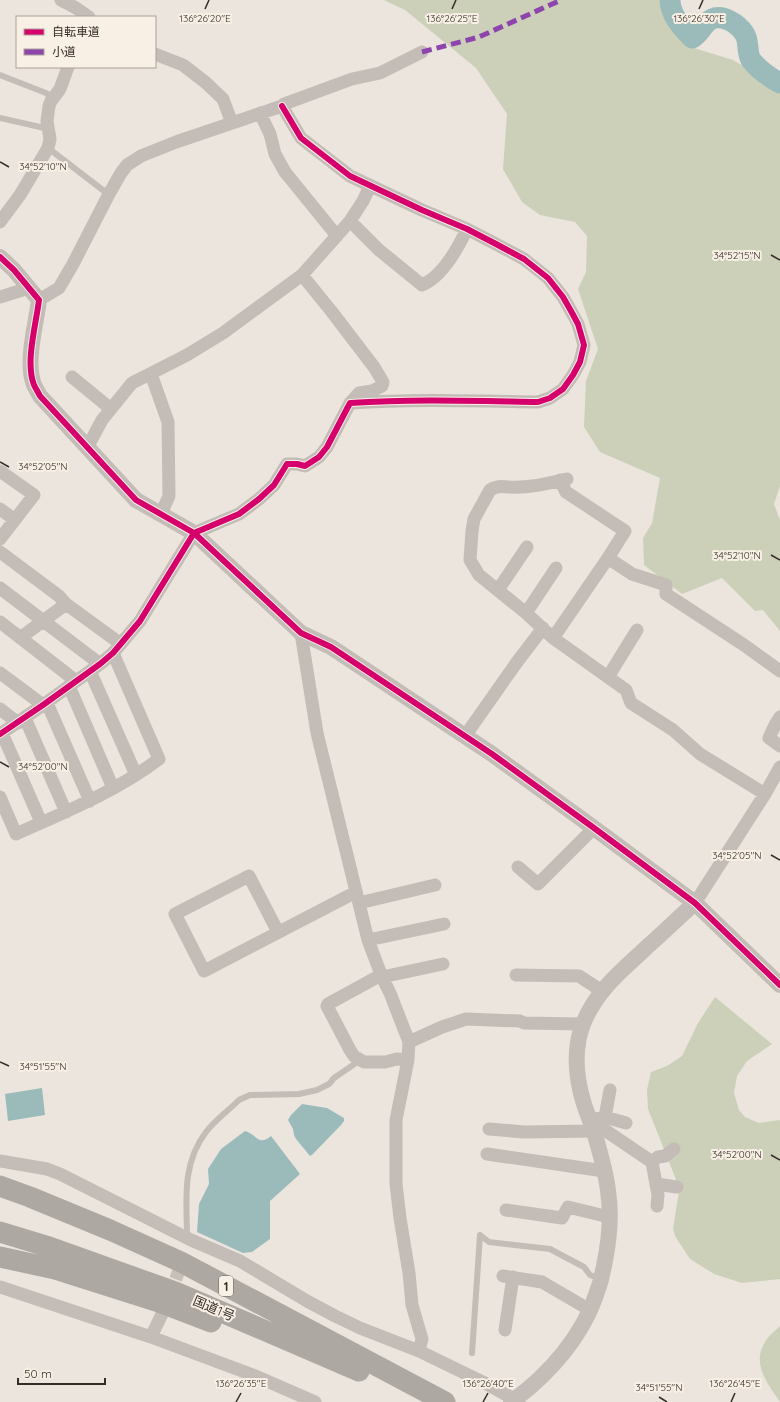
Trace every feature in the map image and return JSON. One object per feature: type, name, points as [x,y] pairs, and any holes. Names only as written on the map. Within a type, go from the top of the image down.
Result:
[{"type":"highway","name":"1","points":[[0,1186],[110,1230],[181,1262],[444,1402]]},
{"type":"highway","name":"国道1号","points":[[0,1232],[102,1265],[175,1292],[360,1371],[422,1402]]},
{"type":"highway","name":"1","points":[[0,1257],[55,1269],[159,1302],[347,1374],[360,1371]]},
{"type":"street","points":[[61,0],[82,11],[88,16]]},
{"type":"street","points":[[0,297],[34,294],[59,288],[73,264],[108,194],[127,165],[136,159],[176,142],[282,106],[312,93],[380,73],[422,52]]},
{"type":"street","points":[[156,54],[183,65],[223,98],[232,123]]},
{"type":"street","points":[[0,222],[20,195],[48,148],[50,139],[47,121],[49,106],[60,89],[68,68]]},
{"type":"street","points":[[282,106],[301,138],[350,176],[467,230],[524,259],[538,269],[558,289],[578,324],[584,345],[580,362],[563,389],[550,398],[538,402],[429,400],[350,403]]},
{"type":"street","points":[[260,113],[270,134],[275,154],[285,172],[320,217],[337,236]]},
{"type":"street","points":[[87,448],[102,420],[132,383],[187,355],[223,333],[302,275],[350,221],[360,207],[370,186]]},
{"type":"street","points":[[350,221],[379,250],[422,285],[446,265],[467,230]]},
{"type":"street","points":[[0,257],[14,270],[34,294],[31,372],[34,384],[40,396],[136,500],[194,533],[301,634],[331,647],[492,754],[695,903],[780,985]]},
{"type":"street","points":[[41,822],[1,734],[95,668],[117,648],[140,620],[194,533],[239,514],[259,499],[274,485],[287,464],[305,466],[319,457],[327,447],[350,403],[359,393],[382,386],[383,382],[369,360],[302,275]]},
{"type":"street","points":[[150,374],[168,422],[168,496],[161,514]]},
{"type":"street","points":[[72,377],[111,409]]},
{"type":"street","points":[[0,471],[34,495],[0,539]]},
{"type":"street","points":[[553,638],[625,531],[566,492],[564,480],[532,487],[502,486],[493,488],[487,495],[474,519],[472,531],[470,560],[479,575],[526,613],[553,638],[626,690],[631,703],[673,730],[700,754],[765,794]]},
{"type":"street","points":[[0,509],[14,520]]},
{"type":"street","points":[[498,590],[528,547]]},
{"type":"street","points":[[0,797],[16,834],[66,812],[113,788],[136,775],[159,759],[117,648],[66,604],[60,596],[1,554]]},
{"type":"street","points":[[608,558],[632,574],[666,585],[666,594],[744,645],[780,671]]},
{"type":"street","points":[[526,613],[556,568]]},
{"type":"street","points":[[0,588],[42,621],[95,668],[136,775]]},
{"type":"street","points":[[20,638],[66,604]]},
{"type":"street","points":[[0,622],[72,684],[113,788]]},
{"type":"street","points":[[465,736],[543,628]]},
{"type":"street","points":[[608,676],[637,630]]},
{"type":"street","points":[[301,634],[317,733],[368,940],[409,1042],[408,1060],[396,1120],[396,1184],[409,1272],[412,1304],[422,1339],[419,1351]]},
{"type":"street","points":[[0,673],[45,704],[90,800]]},
{"type":"street","points":[[0,709],[21,721],[66,812]]},
{"type":"street","points":[[780,717],[769,738],[780,746]]},
{"type":"street","points":[[0,1161],[47,1169],[60,1174],[188,1239],[240,1261],[335,1316],[360,1328],[419,1351],[487,1384],[515,1401],[556,1362],[580,1328],[590,1310],[598,1289],[608,1243],[610,1217],[608,1191],[596,1123],[584,1103],[578,1084],[578,1044],[583,1024],[594,1001],[615,976],[695,903],[765,794],[780,767]]},
{"type":"street","points":[[518,867],[538,884],[594,828]]},
{"type":"street","points":[[278,932],[249,876],[175,914],[204,971],[278,932],[358,897],[435,885]]},
{"type":"street","points":[[368,940],[444,924]]},
{"type":"street","points":[[408,1060],[397,1059],[385,1062],[364,1062],[358,1060],[350,1050],[327,1006],[328,1004],[382,976],[443,964]]},
{"type":"street","points":[[516,975],[579,976],[602,991]]},
{"type":"street","points":[[409,1042],[442,1027],[466,1019],[520,1021],[524,1023],[583,1024]]},
{"type":"street","points":[[596,1123],[610,1090]]},
{"type":"street","points":[[596,1123],[652,1162],[658,1195],[657,1206]]},
{"type":"street","points":[[488,1129],[524,1132],[596,1123],[626,1123]]},
{"type":"street","points":[[652,1162],[658,1157],[665,1156],[674,1149]]},
{"type":"street","points":[[487,1154],[604,1171]]},
{"type":"street","points":[[656,1184],[677,1187]]},
{"type":"street","points":[[506,1210],[562,1218],[568,1207],[610,1217]]},
{"type":"street","points":[[185,1256],[188,1239]]},
{"type":"street","points":[[505,1330],[508,1277],[542,1282],[590,1310]]},
{"type":"street","points":[[0,1287],[151,1337],[253,1375],[315,1402]]},
{"type":"street","points":[[151,1337],[162,1314]]},
{"type":"lane","points":[[0,75],[46,93],[53,98]]},
{"type":"lane","points":[[0,118],[49,130]]},
{"type":"lane","points":[[48,148],[108,194]]},
{"type":"lane","points":[[188,1239],[186,1192],[188,1167],[195,1150],[206,1131],[243,1098],[250,1095],[299,1094],[317,1090],[329,1084],[334,1078],[358,1060]]},
{"type":"lane","points":[[472,1353],[480,1235],[490,1242],[550,1249],[584,1267],[590,1275],[601,1279]]},
{"type":"green space","points":[[384,0],[678,0],[694,48],[733,60],[780,88],[780,486],[774,504],[780,520],[780,631],[763,610],[755,611],[722,578],[682,594],[644,565],[643,538],[652,523],[660,478],[600,452],[584,427],[586,381],[598,349],[578,289],[586,272],[587,236],[575,222],[540,215],[522,202],[503,169],[507,114],[476,68],[405,10]]},
{"type":"green space","points":[[715,997],[772,1044],[747,1061],[737,1076],[734,1093],[739,1110],[745,1117],[759,1123],[780,1120],[780,1279],[742,1283],[714,1274],[690,1259],[675,1236],[673,1228],[679,1192],[677,1182],[648,1109],[647,1090],[651,1072],[667,1066],[682,1056],[698,1023]]},
{"type":"green space","points":[[780,1326],[780,1402],[766,1381],[760,1366],[760,1358],[761,1350],[766,1340]]},
{"type":"water","points":[[42,1088],[45,1115],[8,1121],[5,1094]]},
{"type":"water","points":[[302,1104],[327,1108],[344,1118],[341,1125],[310,1156],[296,1139],[288,1120]]},
{"type":"water","points":[[245,1131],[260,1140],[267,1139],[271,1136],[300,1174],[270,1201],[270,1239],[252,1252],[243,1253],[197,1232],[199,1204],[209,1184],[208,1169],[221,1149]]},
{"type":"waterway","points":[[670,0],[674,16],[692,38],[706,23],[712,19],[721,18],[734,23],[746,36],[751,60],[764,73],[780,83]]},
{"type":"tunnel","points":[[169,1297],[184,1257]]},
{"type":"marked path","points":[[422,52],[479,37],[561,0]]},
{"type":"cycle path","points":[[0,734],[43,705],[113,653],[140,621],[194,533],[239,514],[259,499],[274,485],[287,464],[305,466],[319,457],[327,447],[350,403],[421,401],[538,402],[550,398],[563,389],[580,362],[584,345],[578,324],[563,297],[548,278],[524,259],[467,229],[422,210],[350,176],[301,138],[282,106]]},
{"type":"cycle path","points":[[0,257],[14,270],[39,300],[32,343],[31,366],[34,385],[40,396],[136,500],[194,533],[301,633],[331,647],[492,754],[695,903],[780,985]]}]
